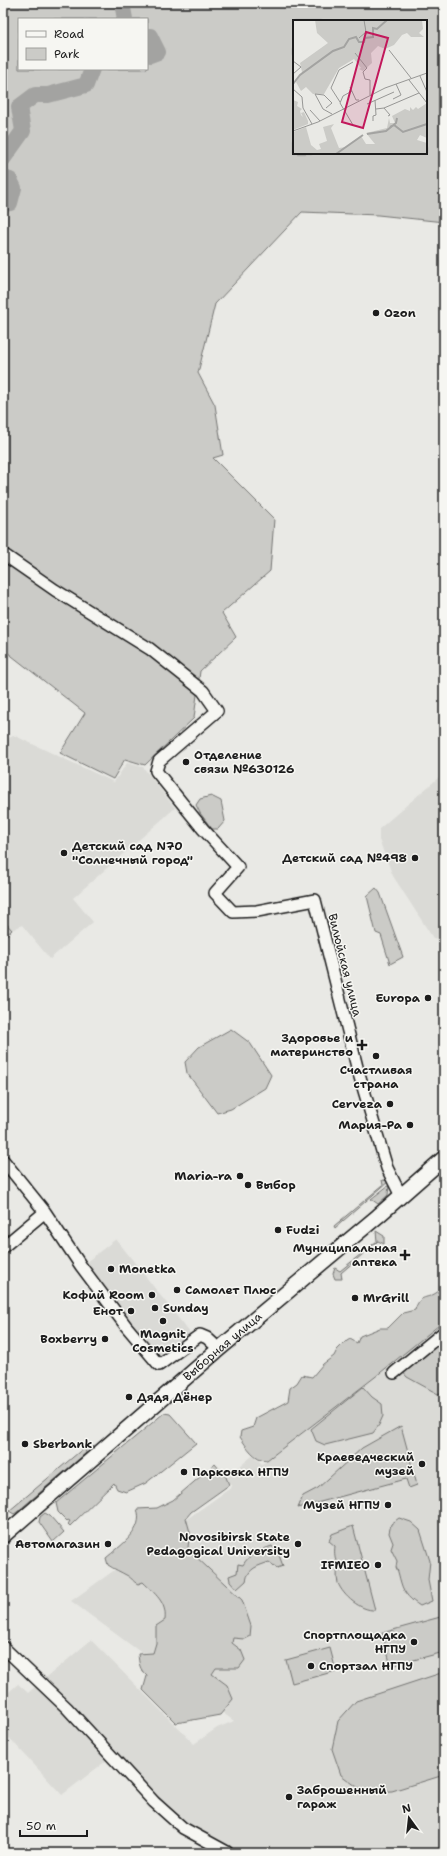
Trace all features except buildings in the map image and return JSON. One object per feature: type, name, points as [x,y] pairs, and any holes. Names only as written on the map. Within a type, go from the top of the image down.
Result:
[{"type":"main road","name":"Выборная улица","points":[[3,1536],[219,1348],[401,1196],[444,1158]]},
{"type":"street","name":"Вилюйская улица","points":[[3,554],[55,590],[150,649],[203,691],[217,711],[159,761],[156,771],[203,829],[238,867],[215,893],[233,912],[257,911],[316,900],[358,1067],[387,1168],[401,1196]]},
{"type":"street","points":[[3,1160],[45,1212],[81,1266],[126,1326],[160,1365],[200,1335],[207,1338],[219,1348]]},
{"type":"street","points":[[3,1247],[45,1212]]},
{"type":"street","points":[[394,1373],[444,1332]]},
{"type":"street","points":[[3,1647],[67,1708],[154,1802],[183,1828],[227,1852]]},
{"type":"shaded area","name":"Детский сад N70 \"Солнечный город\"","points":[[13,735],[114,782],[127,763],[143,767],[175,808],[73,898],[93,922],[50,959],[22,925],[12,930],[3,920],[3,743]]},
{"type":"shaded area","name":"Детский сад №498","points":[[444,773],[444,940],[433,938],[393,876],[379,840],[379,829]]},
{"type":"shaded area","points":[[116,1239],[194,1338],[159,1365],[81,1266]]},
{"type":"shaded area","name":"Novosibirsk State Pedagogical University","points":[[444,1321],[444,1853],[362,1853],[355,1851],[349,1853],[249,1853],[209,1844],[183,1828],[111,1757],[62,1795],[3,1731],[3,1697],[18,1684],[28,1693],[91,1640],[194,1744],[217,1728],[234,1721],[71,1601],[232,1487],[226,1478],[253,1455],[262,1464]]},
{"type":"green space","points":[[3,3],[444,3],[444,222],[378,215],[302,212],[215,304],[198,373],[215,405],[223,455],[213,458],[274,519],[270,571],[222,613],[236,637],[200,671],[194,718],[145,765],[125,759],[113,779],[60,753],[85,713],[3,649]]},
{"type":"green space","points":[[211,796],[221,801],[225,821],[218,829],[212,829],[196,805],[200,799]]},
{"type":"green space","points":[[376,888],[380,893],[403,957],[390,964],[381,935],[376,933],[367,896]]},
{"type":"green space","points":[[3,920],[12,930],[3,938]]},
{"type":"green space","points":[[231,1029],[250,1043],[271,1075],[265,1088],[231,1109],[217,1113],[187,1073],[185,1062],[199,1047]]},
{"type":"green space","points":[[382,1180],[389,1181],[335,1228],[334,1226],[383,1185]]},
{"type":"green space","points":[[389,1185],[388,1195],[378,1204],[371,1199]]},
{"type":"green space","points":[[376,1231],[384,1236],[384,1244],[378,1241],[341,1273],[342,1279],[335,1279],[333,1274],[335,1268],[340,1271],[377,1241]]},
{"type":"green space","points":[[444,1287],[444,1321],[375,1377],[267,1460],[258,1458],[248,1449],[240,1437],[241,1431],[253,1427],[256,1418],[288,1401],[290,1388],[297,1383],[302,1375],[312,1377],[323,1364],[334,1356],[337,1350],[344,1343],[350,1339],[357,1343],[360,1336],[380,1328],[388,1328],[403,1313],[415,1310],[421,1299],[438,1292]]},
{"type":"green space","points":[[444,1334],[444,1391],[438,1394],[407,1377],[401,1370]]},
{"type":"green space","points":[[363,1387],[372,1397],[382,1404],[383,1416],[373,1433],[325,1445],[316,1441],[311,1429]]},
{"type":"green space","points":[[164,1413],[170,1414],[196,1443],[146,1483],[126,1492],[117,1489],[114,1483],[70,1526],[68,1524],[70,1521],[67,1521],[58,1512],[56,1503]]},
{"type":"green space","points":[[401,1426],[417,1485],[409,1488],[406,1479],[298,1508],[303,1496],[318,1488],[362,1448]]},
{"type":"green space","points":[[85,1447],[86,1453],[17,1512],[14,1514],[9,1511]]},
{"type":"green space","points":[[215,1464],[226,1477],[229,1485],[191,1512],[186,1518],[190,1532],[188,1547],[193,1554],[242,1600],[251,1626],[250,1636],[244,1639],[233,1638],[232,1643],[241,1650],[245,1660],[239,1668],[216,1668],[212,1674],[227,1685],[233,1699],[220,1715],[176,1723],[143,1690],[147,1676],[141,1668],[138,1657],[138,1654],[153,1653],[156,1643],[156,1626],[165,1620],[162,1603],[143,1582],[138,1584],[108,1565],[106,1558],[124,1543],[134,1531],[138,1524],[139,1517],[137,1509],[157,1508],[173,1500]]},
{"type":"green space","points":[[45,1513],[50,1516],[64,1532],[53,1542],[39,1522],[40,1517]]},
{"type":"green space","points":[[399,1518],[411,1522],[420,1530],[430,1561],[428,1580],[432,1601],[420,1606],[406,1594],[402,1587],[396,1567],[397,1561],[391,1549],[393,1543],[389,1533],[391,1524]]},
{"type":"green space","points":[[353,1526],[375,1610],[364,1608],[353,1602],[340,1588],[338,1583],[335,1546],[329,1541],[332,1534]]},
{"type":"green space","points":[[272,1546],[279,1555],[283,1566],[277,1568],[269,1562],[257,1566],[251,1570],[246,1581],[237,1589],[230,1581],[229,1576],[237,1573],[238,1564],[243,1565],[252,1555]]},
{"type":"green space","name":"Спортплощадка НГПУ","points":[[444,1616],[444,1652],[391,1666],[382,1633]]},
{"type":"green space","name":"Спортзал НГПУ","points":[[330,1648],[336,1671],[292,1683],[286,1660]]},
{"type":"green space","points":[[444,1672],[444,1775],[392,1791],[364,1792],[341,1775],[332,1749],[338,1721],[356,1701]]},
{"type":"waterway","points":[[122,3],[125,18]]},
{"type":"waterway","points":[[148,36],[150,36],[158,52],[150,55],[148,53]]},
{"type":"waterway","points":[[3,159],[23,131],[19,107],[35,95],[48,95],[86,85],[92,70]]},
{"type":"waterway","points":[[3,178],[10,180],[14,188],[10,203],[3,204]]},
{"type":"place","name":"Ozon","points":[[376,313]]},
{"type":"place","name":"Отделение связи №630126","points":[[186,762]]},
{"type":"place","name":"Детский сад N70 \"Солнечный город\"","points":[[64,853]]},
{"type":"place","name":"Детский сад №498","points":[[415,858]]},
{"type":"place","name":"Europa","points":[[428,998]]},
{"type":"place","name":"Здоровье и материнство","points":[[362,1045]]},
{"type":"place","name":"Счастливая страна","points":[[376,1056]]},
{"type":"place","name":"Cerveza","points":[[390,1104]]},
{"type":"place","name":"Мария-Ра","points":[[410,1125]]},
{"type":"place","name":"Maria-ra","points":[[240,1176]]},
{"type":"place","name":"Выбор","points":[[248,1185]]},
{"type":"place","name":"Fudzi","points":[[278,1230]]},
{"type":"place","name":"Муниципальная аптека","points":[[405,1255]]},
{"type":"place","name":"Monetka","points":[[111,1269]]},
{"type":"place","name":"Самолет Плюс","points":[[177,1290]]},
{"type":"place","name":"Кофий Room","points":[[152,1295]]},
{"type":"place","name":"MrGrill","points":[[355,1298]]},
{"type":"place","name":"Sunday","points":[[155,1308]]},
{"type":"place","name":"Енот","points":[[131,1311]]},
{"type":"place","name":"Magnit Cosmetics","points":[[163,1321]]},
{"type":"place","name":"Boxberry","points":[[105,1339]]},
{"type":"place","name":"Дядя Дёнер","points":[[129,1397]]},
{"type":"place","name":"Sberbank","points":[[25,1444]]},
{"type":"place","name":"Краеведческий музей","points":[[422,1464]]},
{"type":"place","name":"Парковка НГПУ","points":[[184,1472]]},
{"type":"place","name":"Музей НГПУ","points":[[388,1505]]},
{"type":"place","name":"Автомагазин","points":[[108,1544]]},
{"type":"place","name":"Novosibirsk State Pedagogical University","points":[[298,1544]]},
{"type":"place","name":"IFMIEO","points":[[378,1565]]},
{"type":"place","name":"Спортплощадка НГПУ","points":[[414,1642]]},
{"type":"place","name":"Спортзал НГПУ","points":[[311,1666]]},
{"type":"place","name":"Заброшенный гараж","points":[[289,1797]]}]
